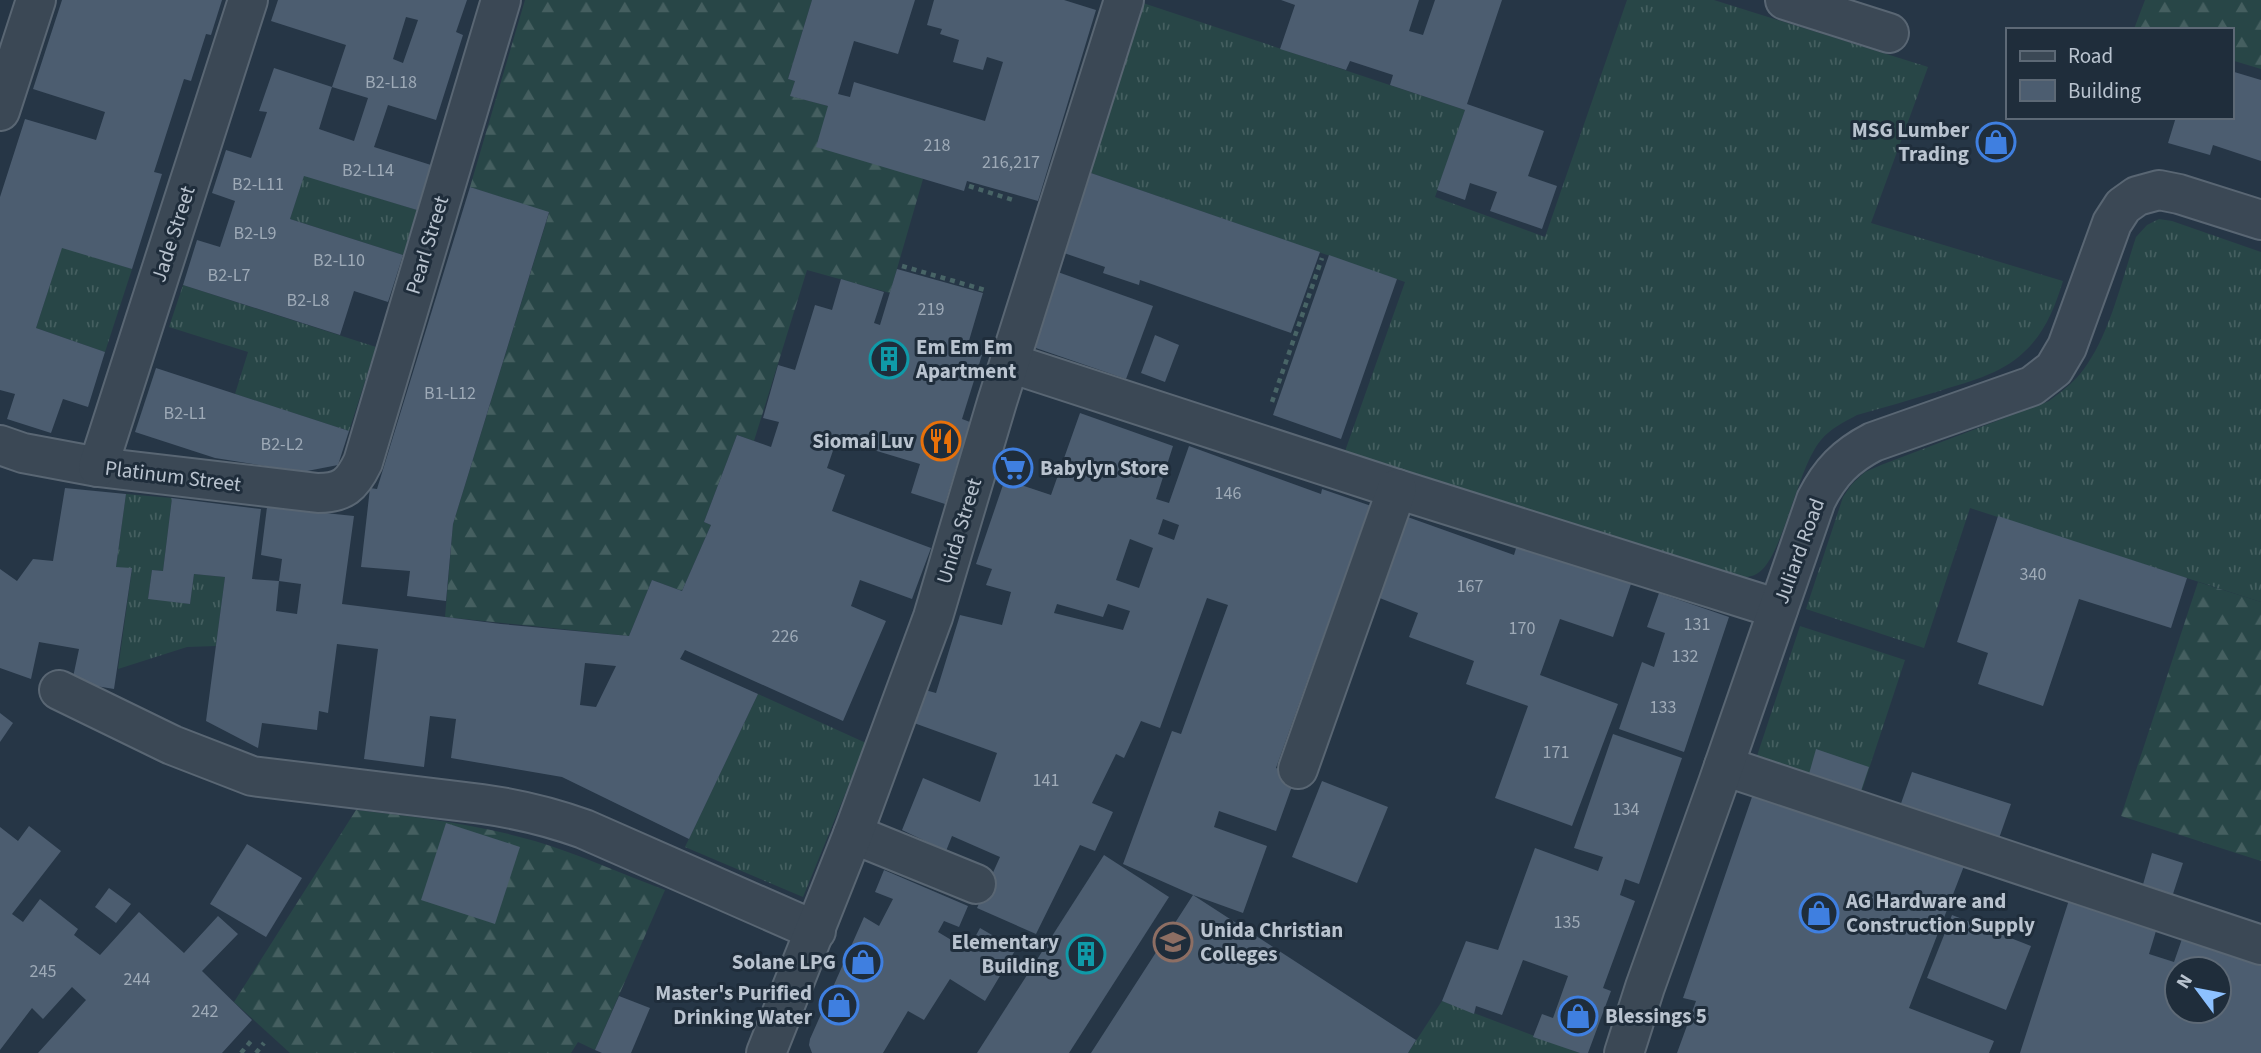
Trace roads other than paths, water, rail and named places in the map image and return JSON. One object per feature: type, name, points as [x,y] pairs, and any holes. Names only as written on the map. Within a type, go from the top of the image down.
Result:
[{"type":"street","points":[[0,111],[36,0]]},
{"type":"street","name":"Jade Street","points":[[98,467],[248,0]]},
{"type":"street","name":"Pearl Street","points":[[346,487],[357,475],[363,462],[501,0]]},
{"type":"street","name":"Unida Street","points":[[766,1053],[816,931],[933,617],[1124,0]]},
{"type":"street","points":[[1786,0],[1889,33]]},
{"type":"street","name":"Juliard Road","points":[[1624,1053],[1816,499],[1825,481],[1838,465],[1854,452],[1873,442],[2032,386],[2054,369],[2067,347],[2112,223],[2123,206],[2140,195],[2159,190],[2179,194],[2261,220]]},
{"type":"street","points":[[1010,363],[1397,489],[1778,608]]},
{"type":"street","name":"Platinum Street","points":[[0,445],[23,453],[98,467],[318,494],[333,493],[346,487]]},
{"type":"street","points":[[1298,769],[1397,489]]},
{"type":"street","points":[[59,690],[172,745],[253,776],[515,808],[550,817],[584,829],[816,931]]},
{"type":"street","points":[[1724,766],[2261,945]]},
{"type":"street","points":[[853,834],[976,884]]},
{"type":"place","name":"MSG Lumber Trading","points":[[1996,142]]},
{"type":"place","name":"Em Em Em Apartment","points":[[889,359]]},
{"type":"place","name":"Siomai Luv","points":[[941,441]]},
{"type":"place","name":"Babylyn Store","points":[[1013,468]]},
{"type":"place","name":"AG Hardware and Construction Supply","points":[[1819,913]]},
{"type":"place","name":"Unida Christian Colleges","points":[[1173,942]]},
{"type":"place","name":"Elementary Building","points":[[1086,954]]},
{"type":"place","name":"Solane LPG","points":[[863,962]]},
{"type":"place","name":"Master's Purified Drinking Water","points":[[839,1005]]},
{"type":"place","name":"Blessings 5","points":[[1578,1016]]}]
